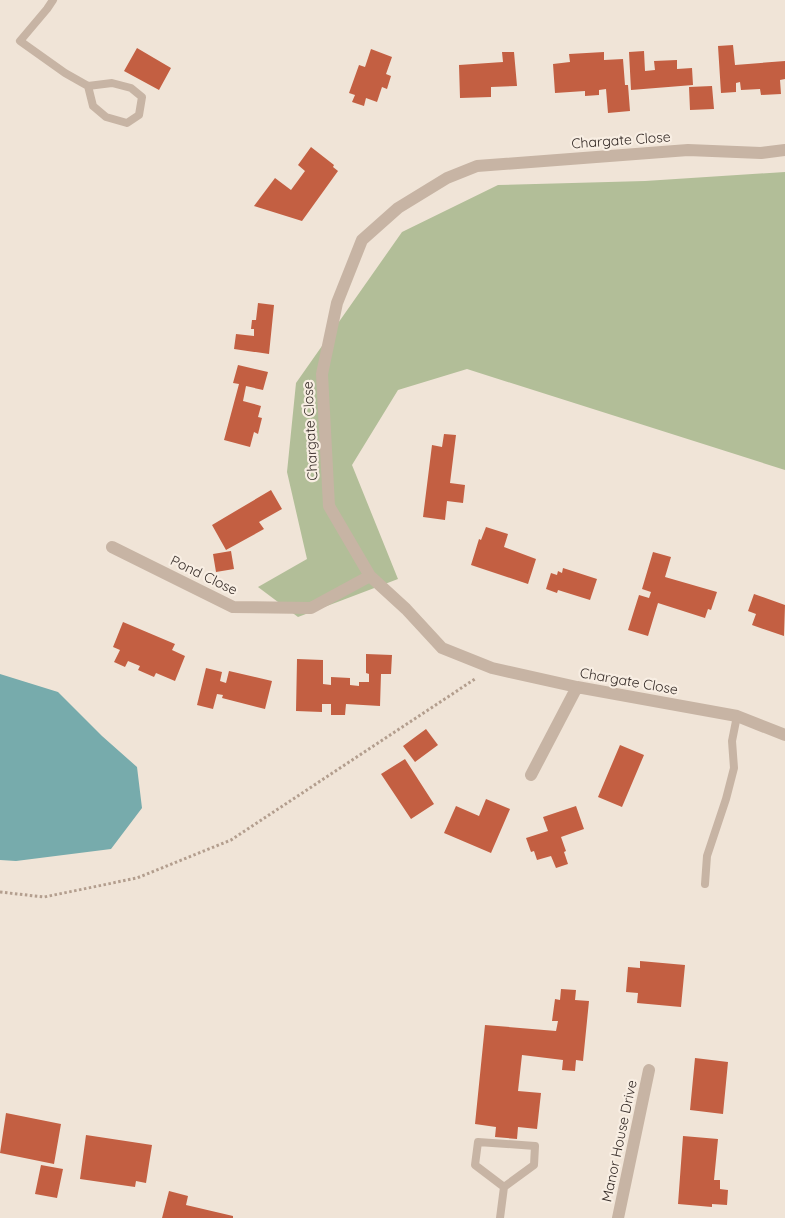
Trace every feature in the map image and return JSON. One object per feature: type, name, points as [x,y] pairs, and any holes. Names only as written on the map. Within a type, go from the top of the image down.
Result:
[{"type":"street","name":"Chargate Close","points":[[785,150],[760,153],[688,150],[477,166],[447,178],[398,208],[362,240],[337,303],[322,374],[329,506],[370,576],[406,609],[442,648],[492,668],[577,687],[737,716],[785,735]]},
{"type":"street","name":"Pond Close","points":[[112,547],[233,607],[311,608],[370,576]]},
{"type":"street","points":[[531,775],[577,687]]},
{"type":"street","name":"Manor House Drive","points":[[618,1218],[649,1070]]},
{"type":"lane","points":[[53,0],[47,10],[20,40],[65,73],[88,86],[112,83],[131,88],[142,98],[139,115],[127,123],[106,117],[93,106],[88,86]]},
{"type":"lane","points":[[706,884],[707,856],[734,768],[732,741],[737,716]]},
{"type":"lane","points":[[500,1218],[504,1187],[534,1165],[535,1146],[478,1142],[475,1165],[504,1187]]},
{"type":"path","points":[[0,892],[44,897],[137,878],[231,840],[492,668]]},
{"type":"green space","points":[[785,172],[785,470],[467,369],[398,390],[352,465],[398,579],[298,617],[258,587],[307,559],[287,472],[296,383],[402,232],[498,185],[645,181]]},
{"type":"water","points":[[0,674],[58,692],[102,736],[137,767],[142,808],[111,849],[16,861],[0,860]]},
{"type":"building","points":[[733,45],[735,65],[785,61],[785,79],[780,80],[781,94],[761,95],[760,89],[741,90],[740,82],[736,83],[736,92],[721,93],[718,46]]},
{"type":"building","points":[[137,48],[171,68],[159,90],[124,71]]},
{"type":"building","points":[[371,49],[392,57],[386,74],[391,76],[387,89],[382,87],[377,102],[366,98],[364,106],[352,102],[355,95],[349,93],[359,65],[365,67]]},
{"type":"building","points":[[644,51],[645,71],[655,70],[654,61],[677,60],[677,69],[692,68],[693,85],[631,90],[629,52]]},
{"type":"building","points":[[502,52],[514,52],[517,86],[491,87],[491,97],[460,98],[459,65],[503,62]]},
{"type":"building","points":[[604,52],[604,60],[623,59],[630,111],[608,113],[606,89],[599,90],[599,95],[585,96],[585,91],[555,93],[553,64],[570,62],[569,54]]},
{"type":"building","points":[[712,86],[714,109],[690,110],[689,87]]},
{"type":"building","points":[[311,147],[334,165],[333,167],[338,171],[302,221],[254,206],[275,178],[291,190],[305,171],[298,165]]},
{"type":"building","points":[[258,303],[274,305],[269,354],[234,349],[236,334],[254,336],[254,329],[251,329],[252,320],[256,320]]},
{"type":"building","points":[[238,365],[268,372],[263,390],[246,386],[243,401],[261,406],[258,417],[262,418],[258,434],[254,432],[250,447],[224,440],[239,384],[233,383]]},
{"type":"building","points":[[444,434],[456,435],[450,483],[465,485],[463,503],[447,501],[445,520],[423,517],[432,445],[442,447]]},
{"type":"building","points":[[271,490],[282,509],[259,522],[264,529],[226,550],[212,525]]},
{"type":"building","points":[[486,527],[508,534],[504,547],[536,559],[528,584],[471,565],[479,539],[481,540]]},
{"type":"building","points":[[231,551],[234,569],[216,572],[213,554]]},
{"type":"building","points":[[653,552],[671,557],[665,577],[717,592],[711,610],[708,609],[705,618],[658,603],[648,636],[628,630],[639,595],[649,598],[651,592],[642,589]]},
{"type":"building","points":[[563,568],[597,579],[590,600],[558,590],[557,593],[546,589],[551,573],[557,575],[558,571],[562,573]]},
{"type":"building","points":[[754,594],[785,605],[784,636],[752,625],[756,614],[748,611]]},
{"type":"building","points":[[123,622],[175,644],[172,650],[185,656],[175,681],[156,673],[154,677],[138,670],[140,666],[128,661],[125,667],[114,662],[120,650],[113,647]]},
{"type":"building","points":[[366,654],[392,655],[391,674],[381,674],[380,706],[346,704],[345,715],[331,715],[331,704],[322,704],[322,712],[296,711],[297,659],[323,660],[323,684],[331,685],[331,677],[350,678],[350,685],[359,686],[359,682],[369,682],[369,674],[366,673]]},
{"type":"building","points":[[206,668],[222,672],[220,681],[226,683],[229,671],[272,681],[265,709],[222,698],[223,695],[217,694],[213,709],[197,705]]},
{"type":"building","points":[[426,729],[438,745],[415,762],[403,746]]},
{"type":"building","points":[[620,745],[644,755],[622,807],[598,797]]},
{"type":"building","points":[[405,759],[434,804],[411,819],[381,774]]},
{"type":"building","points":[[486,799],[510,809],[491,853],[444,833],[456,806],[479,816]]},
{"type":"building","points":[[576,806],[584,829],[561,837],[568,864],[556,868],[551,856],[537,860],[534,851],[531,852],[526,838],[548,831],[543,817]]},
{"type":"building","points":[[640,961],[685,965],[681,1007],[637,1003],[638,993],[626,992],[628,967],[640,968]]},
{"type":"building","points":[[561,989],[576,990],[575,1000],[589,1001],[583,1061],[576,1060],[575,1071],[562,1070],[563,1060],[522,1055],[518,1091],[541,1093],[537,1129],[518,1127],[517,1139],[495,1137],[496,1127],[475,1124],[485,1025],[556,1031],[558,1021],[552,1021],[555,999],[560,1000]]},
{"type":"building","points":[[695,1058],[728,1062],[723,1114],[690,1110]]},
{"type":"building","points":[[6,1113],[61,1124],[54,1164],[0,1153]]},
{"type":"building","points":[[86,1135],[152,1145],[146,1183],[136,1181],[135,1187],[80,1179]]},
{"type":"building","points":[[683,1136],[718,1139],[714,1180],[720,1180],[720,1189],[728,1190],[727,1205],[712,1204],[712,1207],[678,1204]]},
{"type":"building","points":[[41,1165],[63,1169],[57,1198],[35,1194]]},
{"type":"building","points":[[169,1191],[188,1196],[186,1205],[233,1216],[233,1218],[162,1218]]}]
